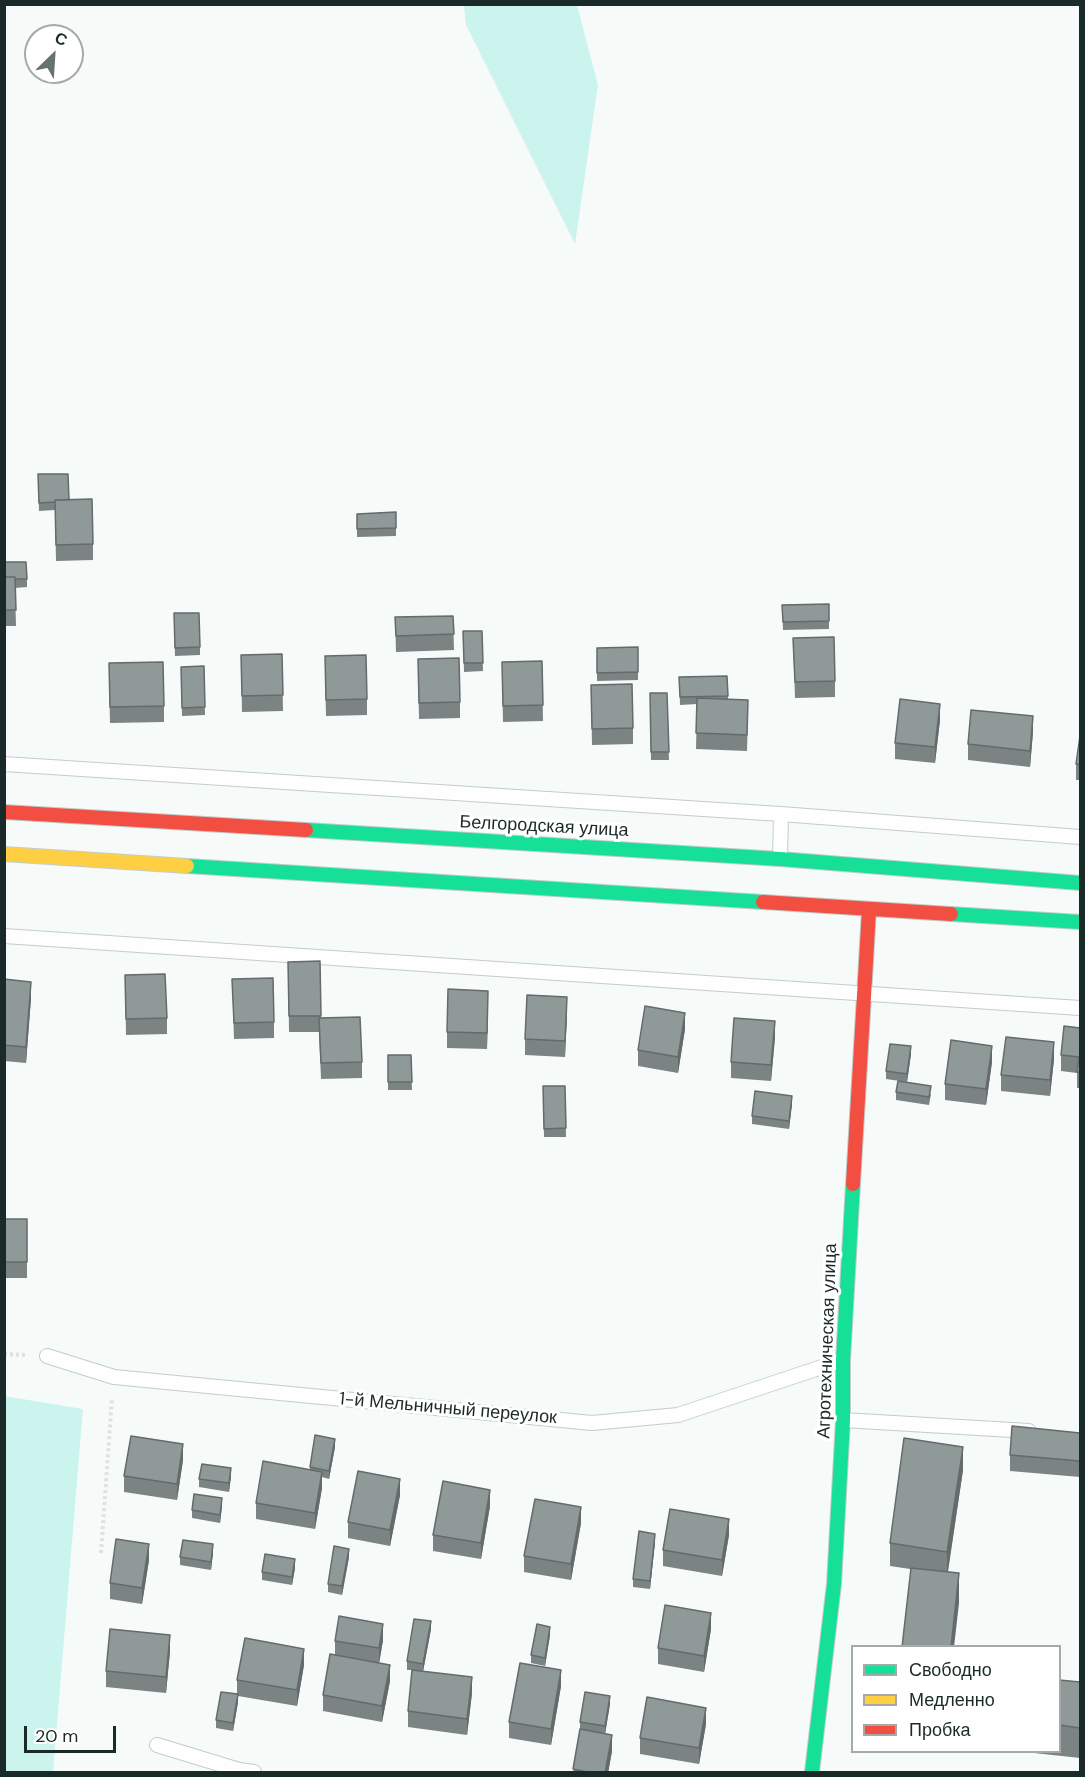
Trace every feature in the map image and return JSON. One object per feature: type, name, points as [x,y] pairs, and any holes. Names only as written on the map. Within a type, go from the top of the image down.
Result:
[{"type":"main road","name":"Белгородская улица","points":[[4,812],[780,859],[1080,883]]},
{"type":"main road","points":[[4,854],[1080,922]]},
{"type":"main road","name":"Агротехническая улица","points":[[812,1773],[834,1584],[843,1420],[843,1360],[869,910]]},
{"type":"lane","points":[[4,764],[781,814],[1080,837]]},
{"type":"lane","points":[[780,859],[781,814]]},
{"type":"lane","points":[[4,936],[1080,1008]]},
{"type":"lane","name":"1-й Мельничный переулок","points":[[47,1356],[114,1377],[592,1422],[678,1415],[843,1360]]},
{"type":"lane","points":[[843,1420],[1045,1432]]},
{"type":"lane","points":[[157,1745],[239,1771],[254,1773]]},
{"type":"path","points":[[101,1553],[114,1377]]},
{"type":"shaded area","points":[[464,5],[577,5],[598,85],[575,244],[466,25]]},
{"type":"shaded area","points":[[4,1396],[83,1409],[53,1772],[5,1772]]},
{"type":"building","points":[[38,474],[68,474],[69,500],[39,503]]},
{"type":"building","points":[[92,499],[93,544],[56,545],[55,500]]},
{"type":"building","points":[[396,512],[396,528],[357,529],[357,514]]},
{"type":"building","points":[[4,562],[26,562],[27,579],[4,577]]},
{"type":"building","points":[[4,577],[15,577],[16,610],[4,610]]},
{"type":"building","points":[[829,604],[829,621],[783,622],[782,605]]},
{"type":"building","points":[[174,613],[199,613],[200,647],[175,648]]},
{"type":"building","points":[[453,616],[454,634],[396,636],[395,617]]},
{"type":"building","points":[[463,631],[482,631],[483,663],[464,663]]},
{"type":"building","points":[[834,637],[835,681],[795,682],[793,638]]},
{"type":"building","points":[[638,647],[638,672],[597,673],[597,648]]},
{"type":"building","points":[[282,654],[283,695],[242,696],[241,655]]},
{"type":"building","points":[[366,655],[367,699],[326,700],[325,656]]},
{"type":"building","points":[[459,658],[460,702],[419,703],[418,659]]},
{"type":"building","points":[[542,661],[543,705],[503,706],[502,662]]},
{"type":"building","points":[[163,662],[164,706],[110,707],[109,663]]},
{"type":"building","points":[[204,666],[205,707],[182,708],[181,667]]},
{"type":"building","points":[[727,676],[728,696],[680,697],[679,677]]},
{"type":"building","points":[[632,684],[633,728],[592,729],[591,685]]},
{"type":"building","points":[[650,693],[667,693],[669,752],[651,752]]},
{"type":"building","points":[[697,698],[748,700],[747,735],[696,733]]},
{"type":"building","points":[[900,699],[940,704],[935,747],[895,743]]},
{"type":"building","points":[[971,710],[1033,716],[1030,751],[968,744]]},
{"type":"building","points":[[1080,736],[1080,764],[1076,764]]},
{"type":"building","points":[[320,961],[321,1016],[289,1016],[288,962]]},
{"type":"building","points":[[165,974],[167,1018],[126,1019],[125,975]]},
{"type":"building","points":[[273,978],[274,1022],[234,1023],[232,979]]},
{"type":"building","points":[[4,979],[31,982],[26,1047],[4,1045]]},
{"type":"building","points":[[448,989],[488,991],[487,1033],[447,1032]]},
{"type":"building","points":[[527,995],[567,997],[565,1041],[525,1039]]},
{"type":"building","points":[[645,1006],[685,1013],[678,1057],[638,1050]]},
{"type":"building","points":[[360,1017],[362,1062],[321,1063],[319,1018]]},
{"type":"building","points":[[734,1018],[775,1021],[771,1065],[731,1062]]},
{"type":"building","points":[[1064,1026],[1080,1028],[1080,1072],[1077,1072],[1079,1057],[1061,1055]]},
{"type":"building","points":[[1006,1037],[1054,1042],[1050,1080],[1001,1075]]},
{"type":"building","points":[[951,1040],[992,1046],[986,1089],[945,1084]]},
{"type":"building","points":[[890,1044],[911,1046],[907,1074],[886,1071]]},
{"type":"building","points":[[388,1055],[411,1055],[412,1082],[388,1082]]},
{"type":"building","points":[[898,1081],[931,1086],[929,1097],[896,1092]]},
{"type":"building","points":[[543,1086],[565,1086],[566,1128],[544,1129]]},
{"type":"building","points":[[755,1091],[792,1096],[789,1121],[752,1116]]},
{"type":"building","points":[[4,1219],[27,1219],[27,1262],[4,1262]]},
{"type":"building","points":[[1012,1426],[1080,1433],[1080,1461],[1010,1455]]},
{"type":"building","points":[[315,1435],[335,1439],[329,1471],[310,1467]]},
{"type":"building","points":[[131,1436],[183,1444],[177,1484],[124,1476]]},
{"type":"building","points":[[904,1438],[963,1447],[947,1552],[890,1543]]},
{"type":"building","points":[[263,1461],[322,1472],[315,1513],[256,1503]]},
{"type":"building","points":[[202,1464],[231,1468],[229,1483],[199,1479]]},
{"type":"building","points":[[358,1471],[400,1479],[390,1530],[348,1522]]},
{"type":"building","points":[[443,1481],[490,1490],[481,1543],[433,1535]]},
{"type":"building","points":[[194,1494],[222,1498],[220,1515],[192,1510]]},
{"type":"building","points":[[535,1499],[581,1507],[571,1564],[524,1556]]},
{"type":"building","points":[[670,1509],[729,1519],[722,1560],[663,1550]]},
{"type":"building","points":[[639,1531],[655,1534],[650,1581],[633,1579]]},
{"type":"building","points":[[116,1539],[149,1544],[142,1588],[110,1583]]},
{"type":"building","points":[[183,1540],[213,1544],[211,1562],[180,1557]]},
{"type":"building","points":[[334,1546],[349,1549],[342,1586],[328,1584]]},
{"type":"building","points":[[265,1554],[295,1559],[292,1577],[262,1572]]},
{"type":"building","points":[[911,1568],[959,1573],[951,1645],[902,1645]]},
{"type":"building","points":[[665,1605],[711,1613],[704,1656],[658,1648]]},
{"type":"building","points":[[339,1616],[383,1624],[379,1648],[335,1641]]},
{"type":"building","points":[[414,1619],[431,1621],[423,1664],[407,1661]]},
{"type":"building","points":[[537,1624],[550,1627],[545,1658],[531,1655]]},
{"type":"building","points":[[110,1629],[170,1635],[166,1677],[106,1671]]},
{"type":"building","points":[[245,1638],[304,1649],[297,1690],[237,1680]]},
{"type":"building","points":[[330,1654],[390,1665],[382,1706],[323,1695]]},
{"type":"building","points":[[520,1663],[561,1670],[551,1729],[509,1722]]},
{"type":"building","points":[[412,1670],[472,1677],[467,1719],[408,1711]]},
{"type":"building","points":[[1061,1680],[1080,1682],[1080,1728],[1061,1725]]},
{"type":"building","points":[[221,1692],[238,1694],[233,1723],[216,1720]]},
{"type":"building","points":[[585,1692],[610,1696],[605,1726],[580,1722]]},
{"type":"building","points":[[647,1697],[706,1708],[699,1748],[640,1738]]},
{"type":"building","points":[[580,1729],[612,1735],[605,1773],[573,1769]]},
{"type":"traffic: fast","points":[[306,830],[780,859],[1080,883]]},
{"type":"traffic: fast","points":[[187,866],[763,902]]},
{"type":"traffic: fast","points":[[951,914],[1080,922]]},
{"type":"traffic: fast","points":[[812,1772],[834,1584],[853,1184]]},
{"type":"traffic: slow","points":[[4,854],[187,866]]},
{"type":"traffic: jam","points":[[4,812],[306,830]]},
{"type":"traffic: jam","points":[[763,902],[951,914]]},
{"type":"traffic: jam","points":[[853,1184],[869,910]]}]
